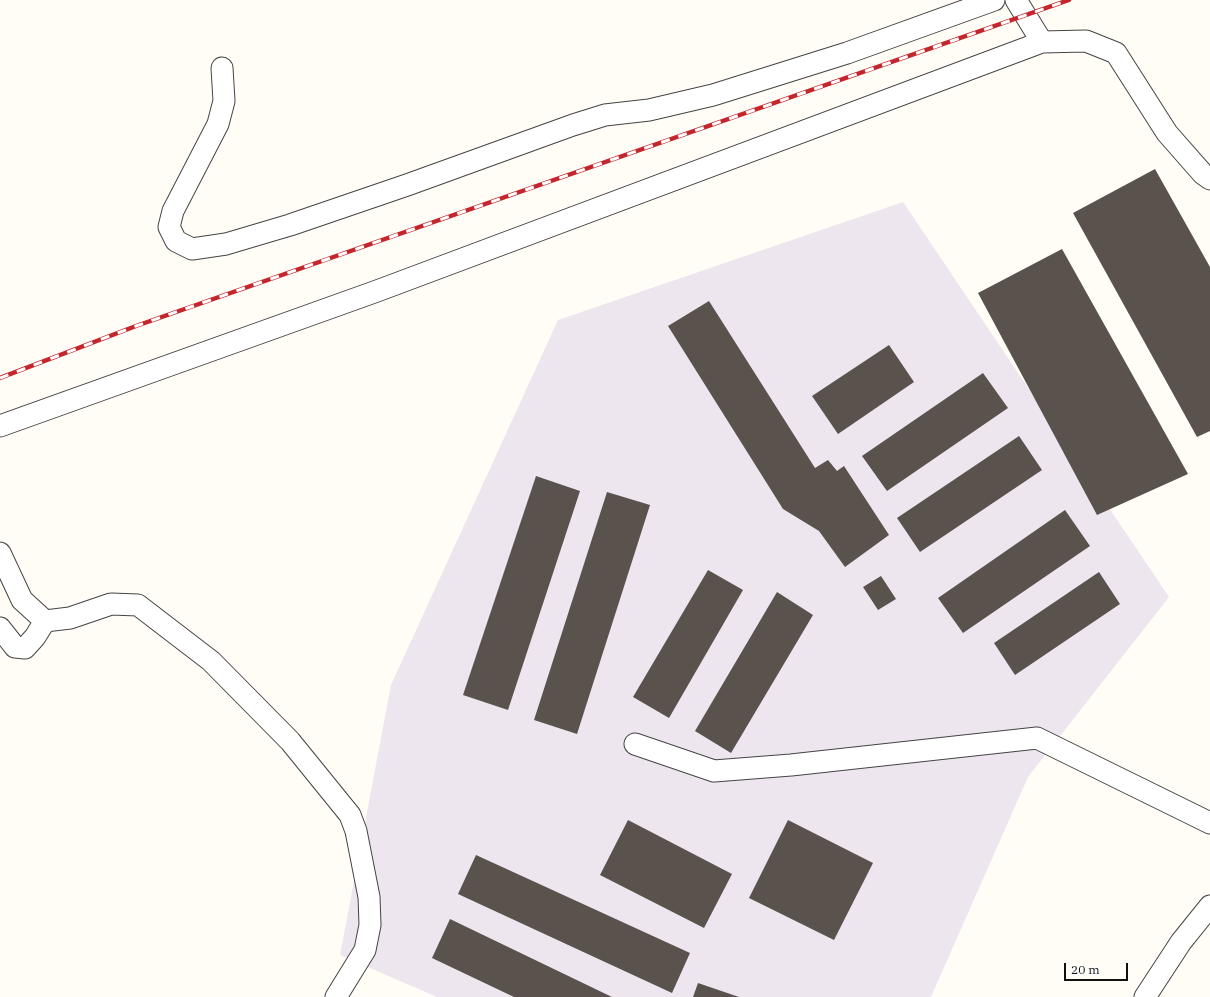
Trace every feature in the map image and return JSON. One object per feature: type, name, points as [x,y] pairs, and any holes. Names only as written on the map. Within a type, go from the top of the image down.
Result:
[{"type":"street","points":[[222,68],[224,101],[218,124],[173,211],[169,227],[176,241],[192,249],[226,244],[290,225],[605,115],[649,110],[713,95],[847,53],[994,0]]},
{"type":"street","points":[[1016,0],[1042,42]]},
{"type":"street","points":[[0,426],[377,291],[1042,42],[1086,41],[1116,53],[1167,133],[1203,174],[1210,179]]},
{"type":"street","points":[[0,553],[22,600],[45,621]]},
{"type":"street","points":[[0,628],[15,647],[25,648],[45,621],[70,618],[111,604],[138,606],[211,661],[290,741],[350,815],[356,831],[365,871],[369,897],[370,925],[365,950],[336,997]]},
{"type":"street","points":[[635,744],[714,771],[791,765],[1038,738],[1210,823]]},
{"type":"street","points":[[1145,997],[1181,942],[1210,906]]},
{"type":"shaded area","points":[[903,202],[1169,597],[1028,777],[931,997],[437,997],[340,955],[391,685],[558,320]]},
{"type":"building","points":[[1155,169],[1210,267],[1210,431],[1197,437],[1073,213]]},
{"type":"building","points":[[1062,249],[1188,474],[1097,515],[978,293]]},
{"type":"building","points":[[709,301],[815,468],[828,460],[837,471],[844,466],[889,535],[845,567],[819,531],[783,509],[668,326]]},
{"type":"building","points":[[889,345],[914,382],[838,434],[812,396]]},
{"type":"building","points":[[983,373],[1008,408],[887,491],[862,456]]},
{"type":"building","points":[[1019,436],[1042,470],[920,552],[897,518]]},
{"type":"building","points":[[536,476],[580,491],[508,710],[463,695]]},
{"type":"building","points":[[607,492],[650,505],[577,734],[534,720]]},
{"type":"building","points":[[1065,510],[1090,546],[963,633],[938,598]]},
{"type":"building","points":[[708,570],[743,590],[669,718],[633,697]]},
{"type":"building","points":[[1099,572],[1120,604],[1015,675],[994,643]]},
{"type":"building","points":[[881,576],[896,599],[878,610],[863,587]]},
{"type":"building","points":[[777,592],[813,615],[731,753],[695,731]]},
{"type":"building","points":[[628,820],[732,874],[704,928],[600,875]]},
{"type":"building","points":[[788,820],[873,863],[834,940],[749,898]]},
{"type":"building","points":[[476,855],[690,953],[672,993],[458,894]]},
{"type":"building","points":[[450,919],[612,997],[514,997],[432,958]]},
{"type":"building","points":[[698,983],[739,997],[693,997]]},
{"type":"railway","points":[[0,378],[136,326],[1069,0]]}]
